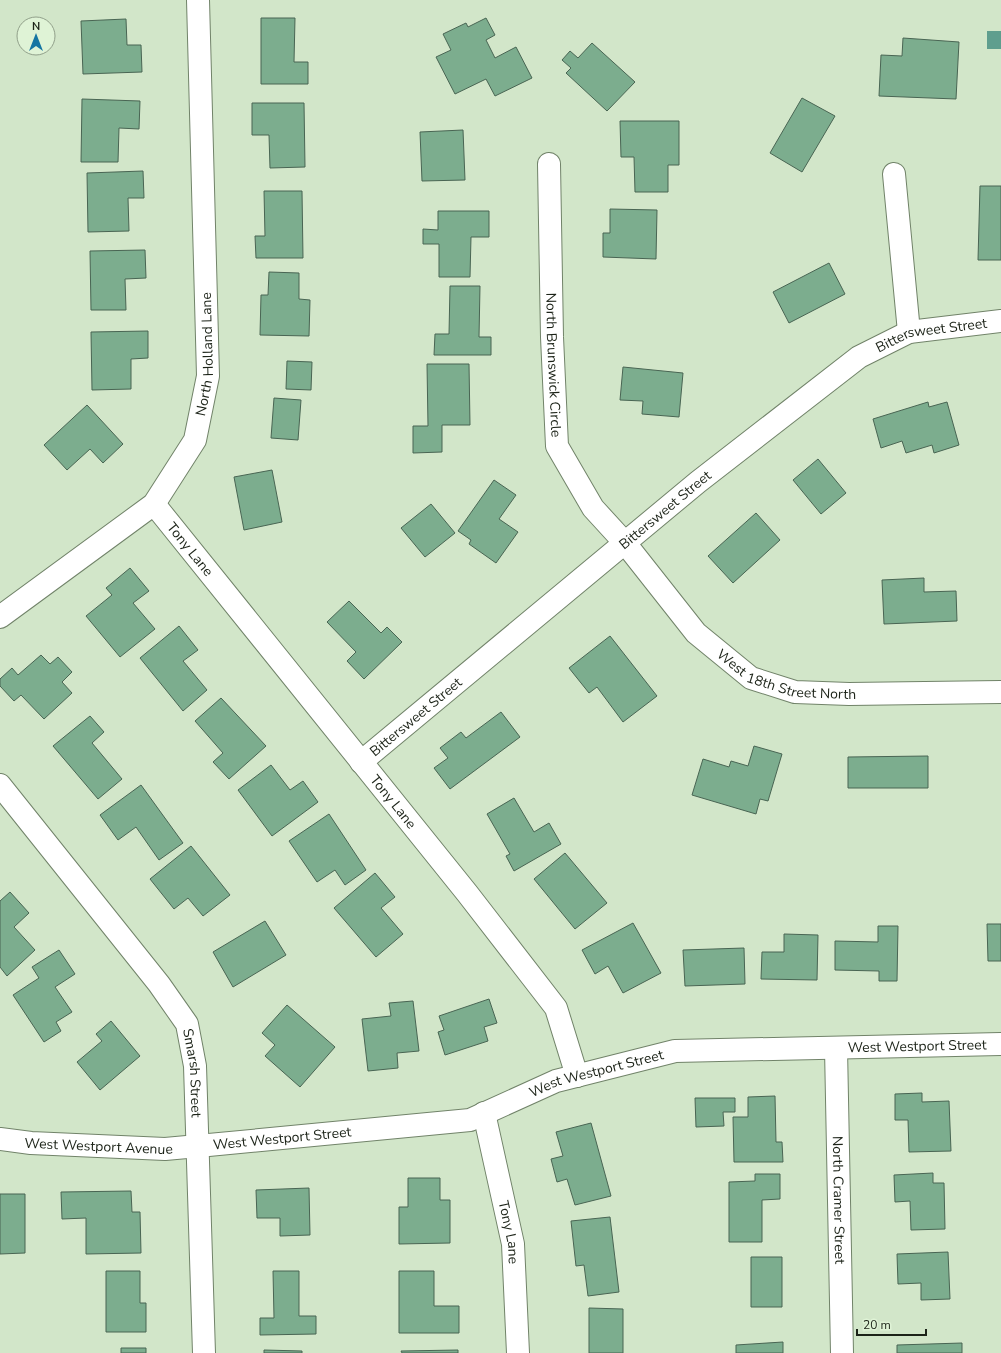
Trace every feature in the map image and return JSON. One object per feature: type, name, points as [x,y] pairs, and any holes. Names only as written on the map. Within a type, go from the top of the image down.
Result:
[{"type":"street","name":"North Holland Lane","points":[[0,617],[154,504],[195,440],[208,376],[198,0]]},
{"type":"street","name":"North Brunswick Circle","points":[[549,164],[552,337],[557,446],[593,508],[625,543]]},
{"type":"street","points":[[894,174],[909,332]]},
{"type":"street","name":"Bittersweet Street","points":[[361,762],[698,482],[859,357],[909,332],[1001,321]]},
{"type":"street","name":"Tony Lane","points":[[154,504],[467,893],[556,1008],[577,1076]]},
{"type":"street","name":"West 18th Street North","points":[[625,543],[696,633],[751,678],[796,692],[849,694],[1001,692]]},
{"type":"street","name":"Smarsh Street","points":[[0,785],[159,984],[187,1024],[195,1066],[204,1353]]},
{"type":"street","name":"West Westport Street","points":[[198,1146],[470,1120],[556,1081],[675,1051],[1001,1044]]},
{"type":"street","name":"North Cramer Street","points":[[836,1048],[842,1353]]},
{"type":"street","name":"Tony Lane","points":[[484,1113],[513,1244],[518,1353]]},
{"type":"street","name":"West Westport Avenue","points":[[0,1139],[31,1143],[165,1149],[198,1146]]},
{"type":"water","points":[[987,31],[1001,31],[1001,49],[987,49]]},
{"type":"building","points":[[261,18],[295,18],[294,62],[308,62],[308,84],[261,84]]},
{"type":"building","points":[[486,18],[495,35],[486,40],[495,58],[516,47],[532,78],[495,96],[486,79],[455,94],[436,57],[451,50],[443,34],[466,23],[468,27]]},
{"type":"building","points":[[126,19],[127,45],[141,45],[142,72],[83,74],[81,21]]},
{"type":"building","points":[[903,38],[959,42],[956,99],[879,96],[881,55],[902,56]]},
{"type":"building","points":[[592,43],[635,82],[607,111],[566,73],[571,68],[562,60],[570,51],[578,58]]},
{"type":"building","points":[[802,98],[835,116],[802,172],[770,153]]},
{"type":"building","points":[[82,99],[140,101],[139,129],[119,128],[118,162],[81,162]]},
{"type":"building","points":[[252,103],[304,103],[305,167],[270,168],[269,135],[252,135]]},
{"type":"building","points":[[620,121],[679,121],[679,165],[668,165],[668,192],[635,192],[634,157],[621,157]]},
{"type":"building","points":[[463,130],[465,180],[422,181],[420,132]]},
{"type":"building","points":[[143,171],[144,198],[128,198],[129,231],[88,232],[87,173]]},
{"type":"building","points":[[980,186],[1001,186],[1001,260],[978,260]]},
{"type":"building","points":[[264,191],[302,191],[303,258],[256,258],[255,236],[265,236]]},
{"type":"building","points":[[610,209],[657,210],[656,259],[603,257],[603,233],[610,233]]},
{"type":"building","points":[[438,211],[489,211],[489,237],[471,237],[470,277],[439,277],[439,244],[423,244],[423,229],[438,230]]},
{"type":"building","points":[[145,250],[146,278],[125,279],[126,310],[91,310],[90,251]]},
{"type":"building","points":[[829,263],[845,294],[789,323],[773,292]]},
{"type":"building","points":[[269,272],[299,273],[299,299],[310,300],[309,336],[260,335],[261,295],[268,295]]},
{"type":"building","points":[[450,286],[480,286],[479,337],[491,337],[491,355],[434,355],[435,334],[449,334]]},
{"type":"building","points":[[148,331],[148,358],[131,359],[131,389],[92,390],[91,332]]},
{"type":"building","points":[[287,361],[312,362],[311,390],[286,389]]},
{"type":"building","points":[[427,364],[469,364],[470,425],[442,425],[442,452],[413,453],[413,426],[428,426]]},
{"type":"building","points":[[623,367],[683,373],[679,417],[642,414],[643,401],[620,400]]},
{"type":"building","points":[[274,398],[301,400],[298,440],[271,438]]},
{"type":"building","points":[[928,402],[929,407],[947,402],[959,445],[934,453],[932,445],[906,453],[902,441],[881,448],[873,419]]},
{"type":"building","points":[[87,405],[123,444],[103,463],[90,449],[67,470],[44,445]]},
{"type":"building","points":[[818,459],[846,493],[821,514],[793,480]]},
{"type":"building","points":[[272,470],[282,522],[244,530],[234,477]]},
{"type":"building","points":[[494,480],[516,495],[499,519],[518,532],[496,563],[469,544],[471,540],[458,531]]},
{"type":"building","points":[[431,504],[455,533],[425,557],[401,528]]},
{"type":"building","points":[[756,513],[780,540],[733,583],[708,556]]},
{"type":"building","points":[[130,568],[149,591],[133,603],[155,629],[120,657],[86,616],[112,595],[106,588]]},
{"type":"building","points":[[924,578],[924,592],[956,591],[957,621],[884,624],[882,580]]},
{"type":"building","points":[[349,601],[381,633],[387,627],[402,642],[364,679],[347,661],[356,652],[327,622]]},
{"type":"building","points":[[179,626],[198,650],[183,661],[207,690],[183,711],[140,658]]},
{"type":"building","points":[[610,636],[657,696],[623,722],[597,687],[589,693],[569,668]]},
{"type":"building","points":[[41,655],[50,664],[58,657],[72,672],[62,682],[72,693],[44,719],[21,695],[14,701],[0,686],[0,679],[12,668],[18,675]]},
{"type":"building","points":[[221,698],[266,746],[229,779],[213,762],[223,753],[195,721]]},
{"type":"building","points":[[501,712],[520,737],[450,789],[434,768],[448,758],[440,748],[461,732],[466,738]]},
{"type":"building","points":[[90,716],[104,732],[92,743],[122,779],[98,799],[53,746]]},
{"type":"building","points":[[754,746],[782,754],[768,801],[760,799],[756,814],[692,795],[703,759],[729,767],[731,761],[748,766]]},
{"type":"building","points":[[928,756],[928,788],[848,788],[848,757]]},
{"type":"building","points":[[271,765],[290,790],[303,781],[318,802],[272,836],[238,790]]},
{"type":"building","points":[[141,785],[183,843],[159,860],[136,827],[118,840],[100,815]]},
{"type":"building","points":[[514,798],[534,832],[549,823],[561,844],[514,871],[506,856],[510,854],[487,814]]},
{"type":"building","points":[[329,814],[366,870],[345,885],[335,870],[317,882],[289,841]]},
{"type":"building","points":[[191,846],[230,895],[203,916],[188,898],[174,909],[150,879]]},
{"type":"building","points":[[565,853],[607,903],[575,929],[534,879]]},
{"type":"building","points":[[375,873],[395,897],[381,908],[403,934],[376,957],[334,908]]},
{"type":"building","points":[[10,892],[29,913],[14,927],[35,950],[7,976],[0,967],[0,901]]},
{"type":"building","points":[[265,921],[286,955],[233,987],[213,952]]},
{"type":"building","points":[[633,923],[661,973],[623,993],[608,966],[595,974],[582,950]]},
{"type":"building","points":[[987,924],[1001,924],[1001,961],[988,961]]},
{"type":"building","points":[[878,926],[898,926],[897,981],[879,981],[879,971],[835,970],[835,941],[878,942]]},
{"type":"building","points":[[784,934],[818,935],[817,980],[761,979],[762,952],[784,952]]},
{"type":"building","points":[[744,948],[745,984],[685,986],[683,950]]},
{"type":"building","points":[[59,950],[75,974],[55,987],[72,1012],[56,1022],[61,1031],[44,1042],[13,995],[39,978],[32,967]]},
{"type":"building","points":[[489,999],[497,1023],[484,1027],[488,1041],[445,1055],[438,1032],[444,1030],[439,1016]]},
{"type":"building","points":[[413,1001],[419,1051],[397,1053],[398,1068],[368,1071],[362,1019],[391,1016],[389,1003]]},
{"type":"building","points":[[287,1005],[335,1047],[300,1087],[265,1056],[275,1045],[262,1033]]},
{"type":"building","points":[[111,1021],[140,1056],[100,1090],[77,1062],[102,1041],[96,1034]]},
{"type":"building","points":[[922,1093],[922,1102],[949,1101],[951,1151],[909,1152],[908,1120],[895,1120],[895,1094]]},
{"type":"building","points":[[775,1096],[776,1142],[782,1142],[783,1162],[734,1162],[733,1117],[748,1117],[748,1097]]},
{"type":"building","points":[[695,1098],[735,1098],[735,1112],[723,1112],[724,1126],[696,1127]]},
{"type":"building","points":[[591,1123],[611,1196],[575,1205],[567,1179],[557,1182],[551,1159],[563,1156],[556,1132]]},
{"type":"building","points":[[933,1173],[933,1183],[944,1183],[945,1229],[911,1230],[910,1201],[895,1202],[894,1175]]},
{"type":"building","points":[[755,1174],[780,1174],[780,1199],[762,1200],[762,1242],[729,1242],[729,1182],[755,1181]]},
{"type":"building","points":[[408,1178],[440,1178],[440,1200],[450,1200],[450,1243],[399,1244],[399,1207],[408,1207]]},
{"type":"building","points":[[309,1188],[310,1235],[280,1236],[280,1218],[257,1218],[256,1190]]},
{"type":"building","points":[[131,1191],[132,1212],[140,1212],[141,1253],[86,1254],[86,1218],[62,1219],[61,1192]]},
{"type":"building","points":[[0,1194],[25,1194],[25,1253],[0,1254]]},
{"type":"building","points":[[610,1217],[619,1292],[588,1296],[584,1265],[576,1266],[571,1221]]},
{"type":"building","points":[[948,1252],[950,1299],[921,1300],[921,1283],[898,1284],[897,1254]]},
{"type":"building","points":[[751,1257],[782,1257],[782,1307],[751,1307]]},
{"type":"building","points":[[106,1271],[140,1271],[140,1303],[146,1303],[146,1332],[106,1332]]},
{"type":"building","points":[[273,1271],[299,1271],[299,1316],[316,1316],[316,1334],[260,1335],[260,1318],[274,1318]]},
{"type":"building","points":[[399,1271],[434,1271],[434,1306],[459,1306],[459,1333],[399,1333]]},
{"type":"building","points":[[589,1308],[623,1309],[623,1353],[589,1353]]},
{"type":"building","points":[[783,1342],[783,1353],[736,1353],[736,1345]]},
{"type":"building","points":[[962,1343],[962,1353],[897,1353],[897,1345]]},
{"type":"building","points":[[121,1348],[146,1348],[146,1353],[121,1353]]},
{"type":"building","points":[[264,1350],[302,1351],[302,1353],[264,1353]]},
{"type":"building","points":[[458,1350],[458,1353],[402,1353],[401,1351]]}]
